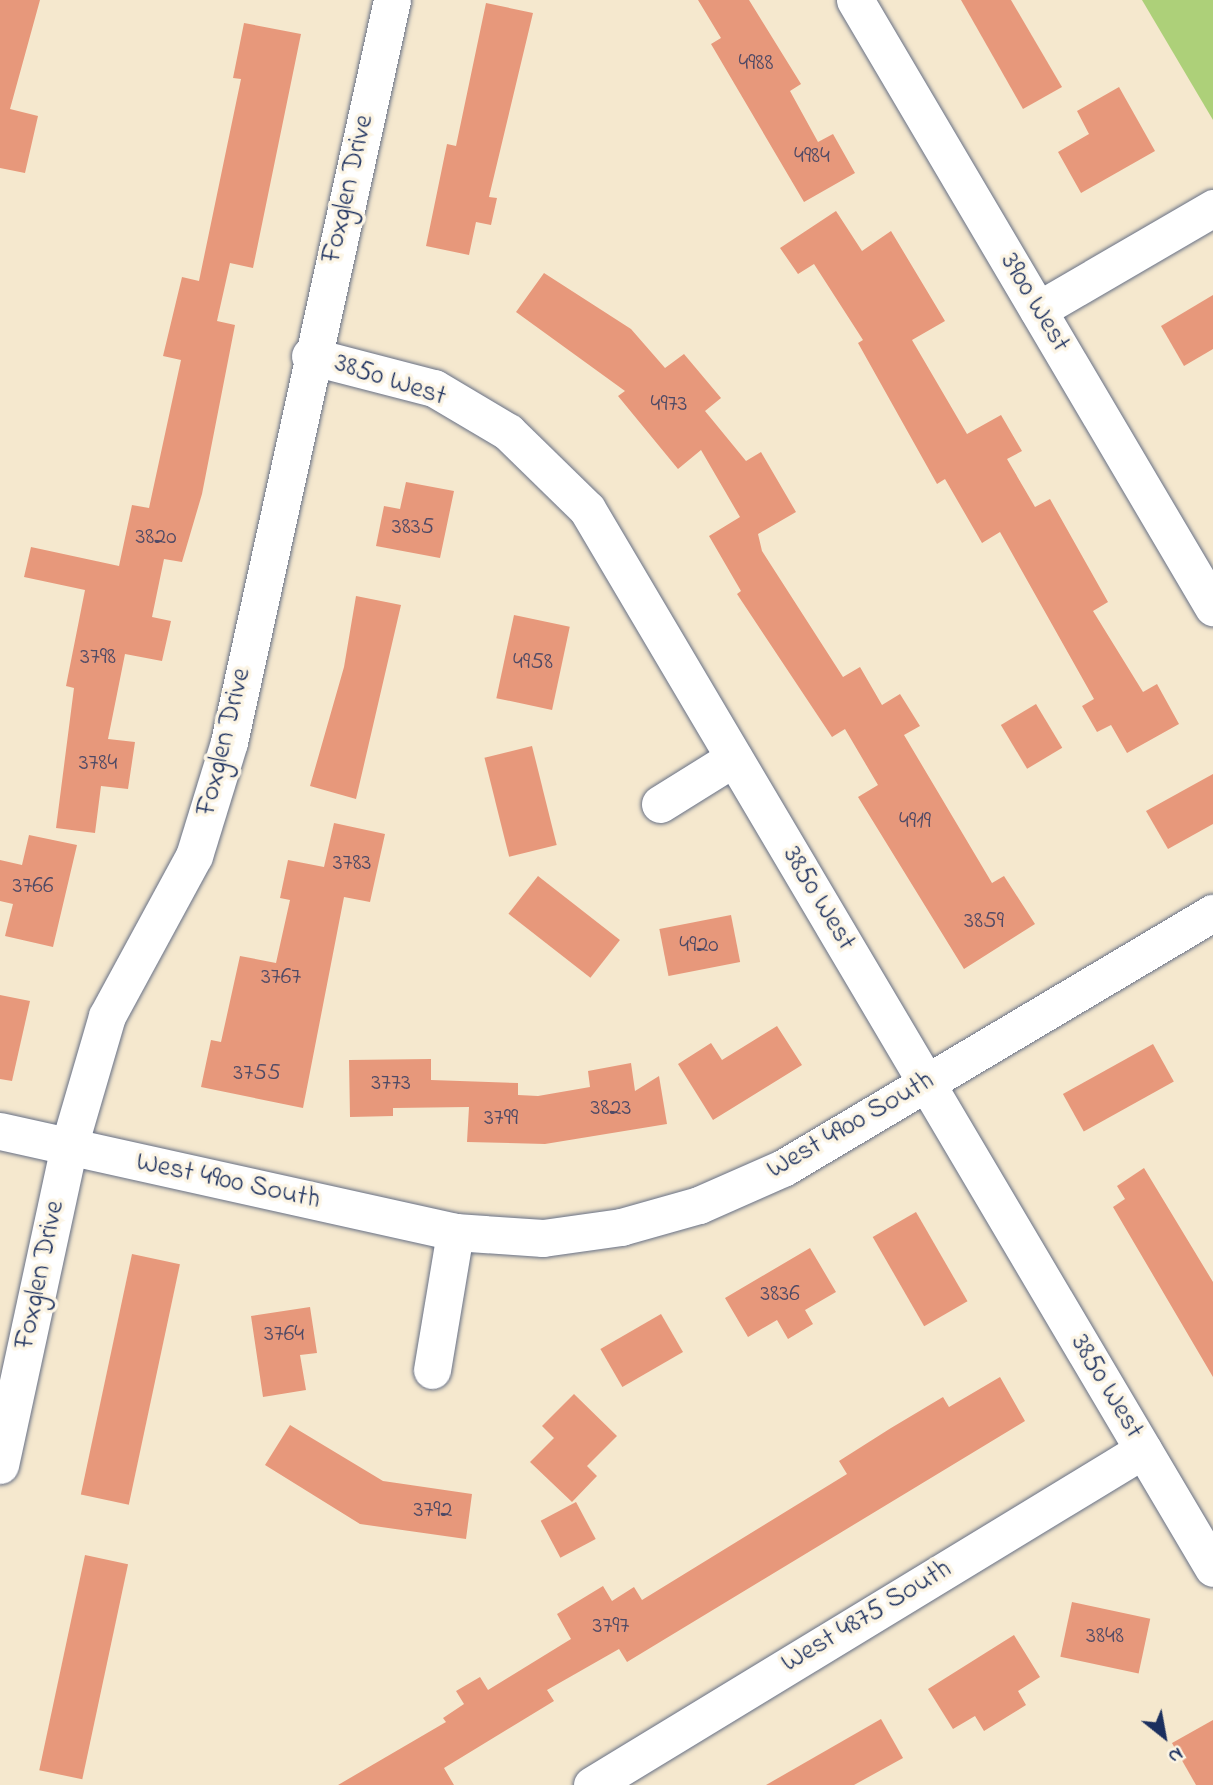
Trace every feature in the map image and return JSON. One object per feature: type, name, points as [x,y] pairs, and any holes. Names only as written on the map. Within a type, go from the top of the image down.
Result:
[{"type":"street","name":"Foxglen Drive","points":[[0,1465],[69,1146],[107,1016],[202,831],[229,742],[310,356],[392,0]]},
{"type":"street","name":"3900 West","points":[[855,0],[1213,607]]},
{"type":"street","points":[[1038,310],[1213,208]]},
{"type":"street","name":"3850 West","points":[[310,356],[434,388],[508,432],[587,509],[1213,1568]]},
{"type":"street","points":[[660,804],[734,758]]},
{"type":"street","name":"West 4900 South","points":[[0,1131],[455,1232],[543,1238],[621,1227],[699,1205],[783,1168],[1213,913]]},
{"type":"street","points":[[432,1370],[455,1232]]},
{"type":"street","name":"West 4875 South","points":[[592,1785],[1143,1450]]},
{"type":"green space","points":[[1142,0],[1213,0],[1213,120]]},
{"type":"building","points":[[0,0],[40,0],[10,109],[38,116],[25,173],[0,168]]},
{"type":"building","points":[[698,0],[749,0],[801,84],[790,91],[818,142],[833,134],[855,173],[804,202],[711,44],[721,38]]},
{"type":"building","points":[[961,0],[1011,0],[1062,87],[1023,109]]},
{"type":"building","points":[[486,3],[533,13],[489,197],[497,198],[491,225],[476,222],[469,255],[426,246],[447,144],[456,146]]},
{"type":"building","points":[[244,23],[301,34],[253,268],[230,263],[217,321],[235,325],[202,494],[182,562],[164,559],[152,617],[171,621],[162,661],[125,654],[108,739],[135,742],[128,789],[101,786],[95,833],[56,828],[74,688],[66,686],[85,590],[24,577],[31,547],[119,566],[132,505],[149,508],[181,360],[163,356],[182,277],[199,281],[241,79],[233,78]]},
{"type":"building","points":[[1119,87],[1155,151],[1081,193],[1058,152],[1089,134],[1077,111]]},
{"type":"building","points":[[836,211],[862,251],[891,231],[945,321],[912,340],[967,434],[1001,415],[1022,451],[1007,459],[1035,507],[1050,499],[1108,602],[1093,611],[1143,692],[1157,684],[1179,724],[1127,753],[1111,725],[1097,732],[1082,706],[1094,699],[1000,532],[982,543],[945,479],[937,484],[858,343],[863,340],[814,264],[798,274],[780,248]]},
{"type":"building","points":[[544,273],[631,329],[665,368],[684,354],[721,398],[705,411],[746,461],[761,452],[796,512],[758,534],[762,551],[843,677],[860,667],[882,705],[900,694],[920,726],[904,735],[992,883],[1004,876],[1035,924],[964,969],[858,797],[878,785],[845,729],[832,737],[737,594],[741,591],[709,536],[740,517],[701,450],[678,469],[618,396],[625,391],[516,312]]},
{"type":"building","points":[[1213,295],[1213,349],[1184,366],[1161,326]]},
{"type":"building","points":[[406,482],[454,491],[440,558],[376,546],[384,506],[400,509]]},
{"type":"building","points":[[356,596],[401,605],[356,799],[310,786],[344,667]]},
{"type":"building","points":[[514,615],[570,627],[552,710],[496,698]]},
{"type":"building","points":[[1036,704],[1062,748],[1027,769],[1001,725]]},
{"type":"building","points":[[532,746],[557,845],[509,857],[484,758]]},
{"type":"building","points":[[1213,774],[1213,824],[1168,849],[1146,811]]},
{"type":"building","points":[[334,823],[385,834],[370,902],[344,897],[303,1108],[201,1087],[211,1040],[221,1042],[240,956],[276,963],[290,900],[280,898],[288,860],[324,867]]},
{"type":"building","points":[[29,835],[77,845],[53,947],[5,936],[13,904],[0,901],[0,860],[22,865]]},
{"type":"building","points":[[538,876],[620,940],[590,978],[508,914]]},
{"type":"building","points":[[731,915],[740,962],[669,976],[659,929]]},
{"type":"building","points":[[0,995],[30,1001],[12,1081],[0,1079]]},
{"type":"building","points":[[777,1026],[802,1065],[713,1120],[678,1064],[711,1043],[722,1060]]},
{"type":"building","points":[[1153,1044],[1174,1082],[1084,1132],[1063,1094]]},
{"type":"building","points":[[431,1059],[431,1080],[518,1083],[518,1095],[538,1096],[590,1087],[588,1071],[631,1063],[635,1091],[659,1076],[667,1124],[545,1144],[467,1142],[469,1107],[393,1108],[393,1116],[350,1117],[349,1060]]},
{"type":"building","points":[[1144,1168],[1213,1282],[1213,1377],[1113,1207],[1125,1199],[1117,1186]]},
{"type":"building","points":[[916,1212],[967,1301],[924,1326],[873,1237]]},
{"type":"building","points":[[810,1248],[836,1292],[805,1310],[813,1324],[788,1339],[777,1320],[748,1337],[725,1298]]},
{"type":"building","points":[[132,1254],[180,1264],[129,1505],[81,1495]]},
{"type":"building","points":[[310,1307],[317,1353],[300,1355],[306,1390],[263,1397],[251,1316]]},
{"type":"building","points":[[661,1314],[683,1352],[622,1387],[600,1349]]},
{"type":"building","points":[[1000,1377],[1025,1421],[627,1662],[619,1649],[547,1690],[554,1701],[444,1768],[454,1785],[338,1785],[446,1722],[443,1718],[464,1704],[456,1691],[480,1677],[488,1690],[571,1639],[557,1614],[603,1586],[612,1601],[634,1587],[642,1600],[847,1474],[839,1461],[891,1428],[943,1397],[949,1407]]},
{"type":"building","points":[[574,1394],[617,1436],[587,1466],[597,1476],[572,1502],[530,1462],[554,1438],[542,1426]]},
{"type":"building","points":[[290,1425],[383,1481],[472,1494],[466,1539],[360,1524],[265,1465]]},
{"type":"building","points":[[576,1502],[596,1539],[560,1558],[541,1521]]},
{"type":"building","points":[[85,1555],[128,1564],[82,1779],[39,1770]]},
{"type":"building","points":[[1072,1602],[1150,1619],[1139,1673],[1060,1657]]},
{"type":"building","points":[[1014,1635],[1040,1677],[1018,1691],[1026,1705],[984,1731],[975,1716],[953,1729],[928,1689]]},
{"type":"building","points":[[881,1719],[903,1758],[854,1785],[766,1785]]},
{"type":"building","points":[[1213,1720],[1213,1785],[1196,1785],[1172,1743]]}]
